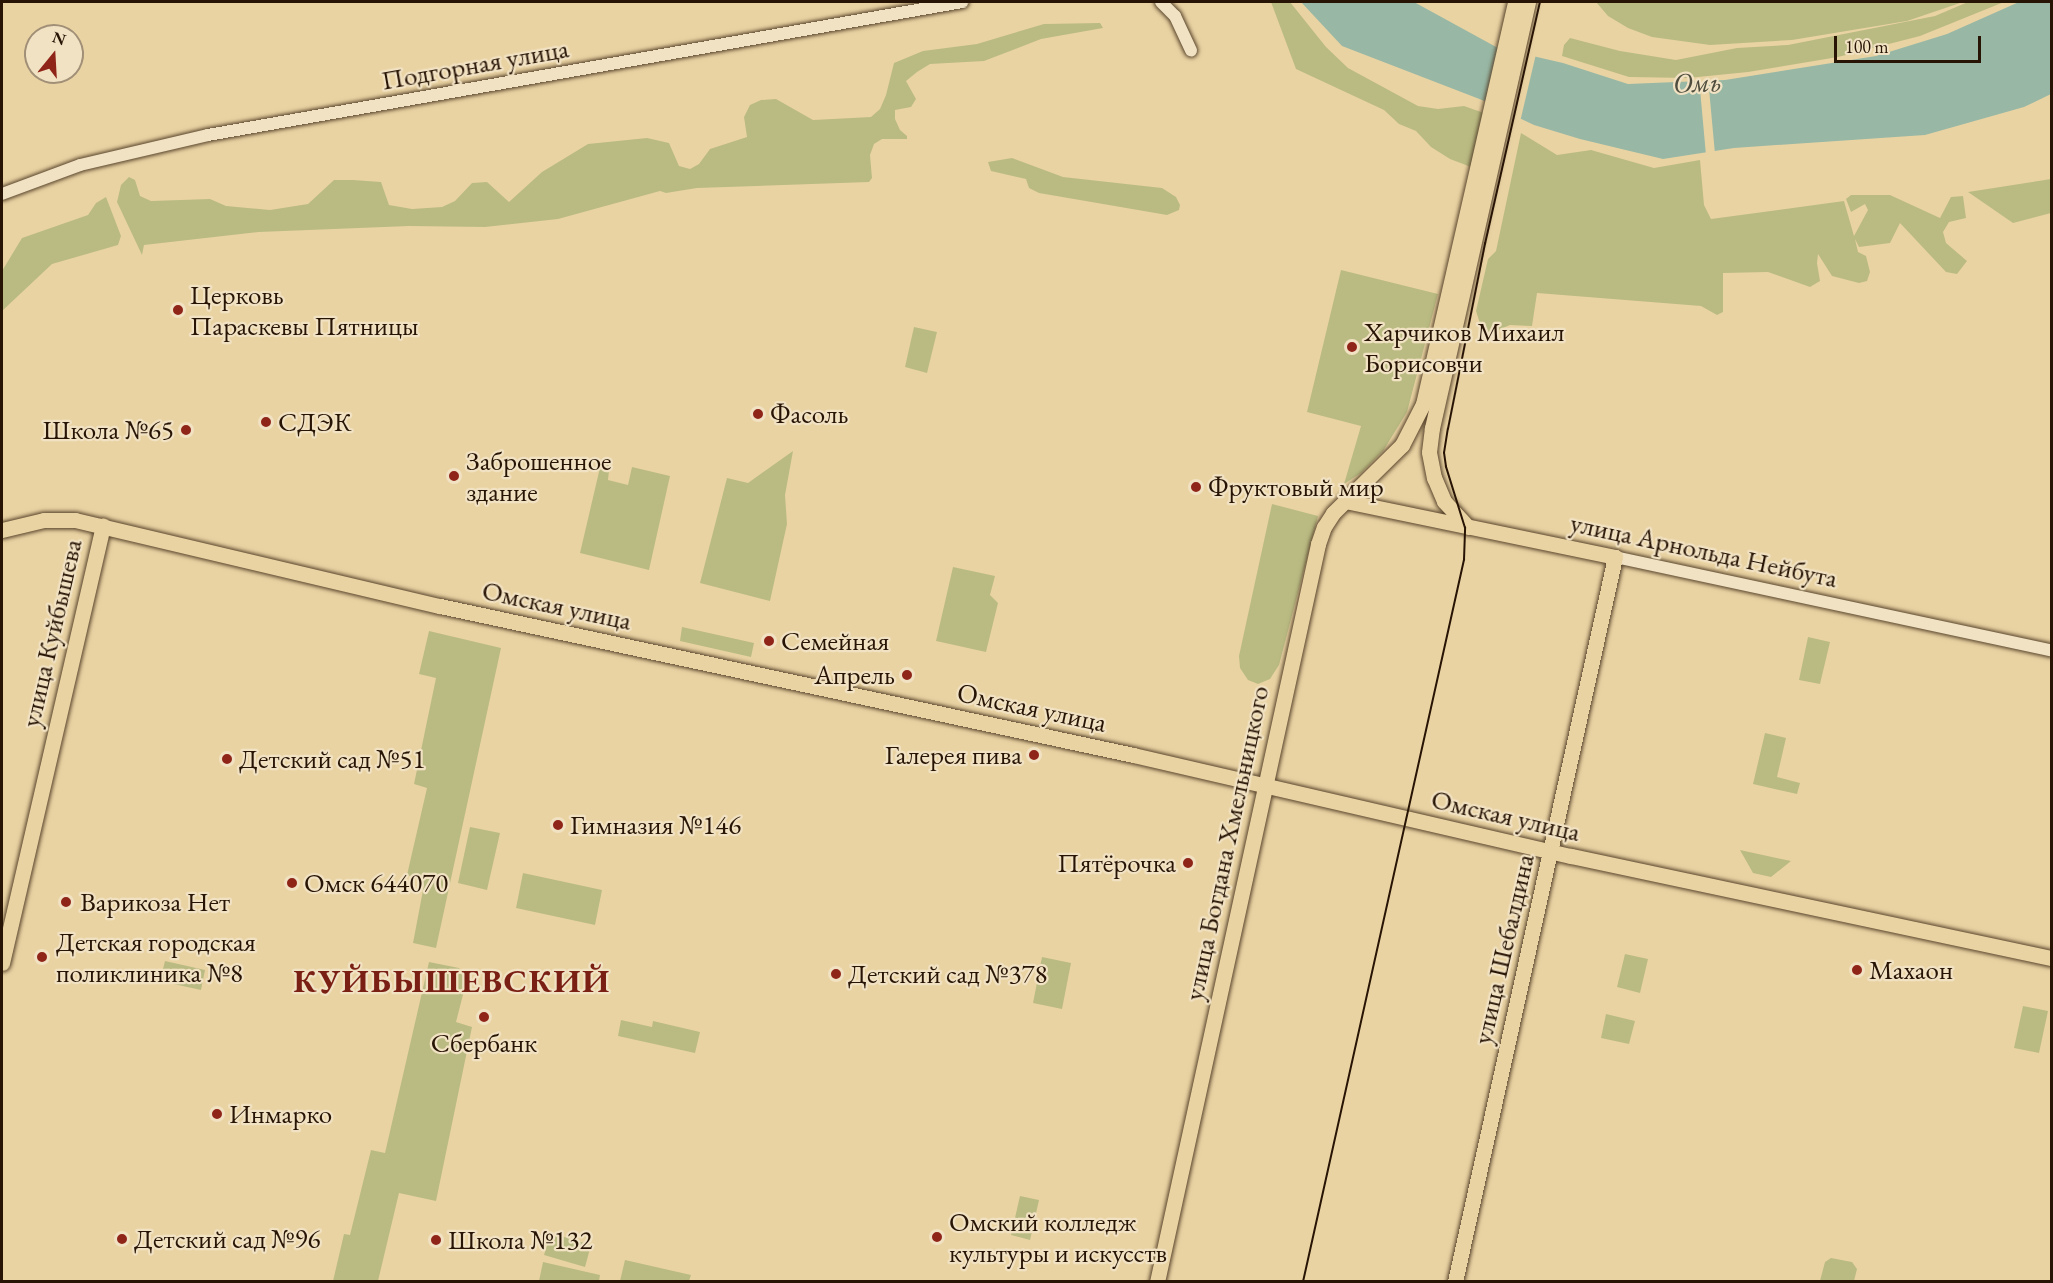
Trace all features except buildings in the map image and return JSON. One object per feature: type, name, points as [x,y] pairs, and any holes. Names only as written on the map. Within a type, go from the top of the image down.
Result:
[{"type":"main road","points":[[1470,529],[1453,514],[1444,501],[1434,478],[1429,452],[1515,2]]},
{"type":"main road","points":[[1468,240],[1528,2]]},
{"type":"main road","name":"улица Богдана Хмельницкого","points":[[1157,1281],[1318,544],[1324,527],[1345,501],[1402,445],[1423,404],[1468,240]]},
{"type":"main road","name":"улица Арнольда Нейбута","points":[[1345,501],[1470,529],[1616,557]]},
{"type":"main road","name":"Омская улица","points":[[2,530],[58,519],[103,526],[440,606],[1265,786],[1551,852],[2052,958]]},
{"type":"main road","name":"улица Куйбышева","points":[[2,963],[103,526]]},
{"type":"main road","name":"улица Шебалдина","points":[[1455,1281],[1616,557]]},
{"type":"street","name":"Подгорная улица","points":[[2,194],[80,165],[208,135],[962,2]]},
{"type":"street","points":[[1161,2],[1175,16],[1191,50]]},
{"type":"street","name":"улица Арнольда Нейбута","points":[[1616,557],[2052,651]]},
{"type":"green space","points":[[1271,2],[1290,2],[1326,47],[1348,68],[1418,106],[1438,109],[1464,106],[1484,113],[1471,167],[1450,159],[1431,147],[1416,131],[1399,124],[1384,110],[1296,69]]},
{"type":"green space","points":[[1596,2],[1963,2],[1907,21],[1792,40],[1710,45],[1652,37],[1628,28],[1608,16]]},
{"type":"green space","points":[[1968,2],[2004,2],[1920,36],[1838,57],[1748,72],[1688,78],[1629,77],[1562,56],[1564,45],[1570,38],[1620,51],[1676,60],[1737,48],[1788,45],[1935,16]]},
{"type":"green space","points":[[1100,23],[1103,28],[1041,39],[984,61],[930,64],[917,72],[906,81],[916,99],[911,107],[895,110],[895,119],[907,139],[882,139],[874,144],[870,155],[872,178],[869,182],[697,188],[666,193],[660,191],[558,219],[485,227],[409,226],[259,232],[144,245],[142,255],[117,202],[121,185],[129,177],[135,180],[140,196],[151,201],[210,199],[226,206],[270,210],[308,204],[334,180],[381,182],[389,205],[412,209],[442,207],[455,201],[472,183],[487,182],[509,202],[542,172],[588,144],[647,138],[669,143],[679,166],[690,169],[699,164],[710,149],[747,137],[744,117],[750,105],[761,100],[776,99],[813,120],[871,117],[880,109],[886,95],[894,63],[923,51],[977,44],[1044,24]]},
{"type":"green space","points":[[1521,133],[1557,155],[1591,150],[1654,168],[1700,160],[1704,205],[1711,219],[1844,201],[1854,236],[1868,210],[1865,204],[1851,212],[1846,199],[1851,195],[1890,195],[1940,218],[1951,197],[1963,196],[1966,218],[1949,222],[1943,232],[1946,243],[1967,261],[1957,274],[1946,272],[1900,223],[1890,243],[1859,247],[1855,239],[1858,252],[1866,256],[1870,272],[1867,281],[1859,283],[1832,276],[1818,254],[1820,281],[1810,287],[1768,272],[1723,273],[1723,312],[1717,315],[1701,306],[1537,293],[1532,326],[1510,325],[1484,336],[1476,311],[1488,259],[1496,251]]},
{"type":"green space","points":[[1012,158],[1063,177],[1162,188],[1176,197],[1180,205],[1179,210],[1167,215],[1039,193],[1029,188],[1026,179],[991,171],[988,162]]},
{"type":"green space","points":[[2051,179],[2051,213],[2013,223],[1968,192]]},
{"type":"green space","points":[[106,197],[121,236],[118,245],[52,264],[2,311],[2,271],[22,238],[88,215],[96,203]]},
{"type":"green space","points":[[1341,270],[1438,294],[1407,412],[1383,451],[1361,473],[1344,484],[1361,426],[1307,412]]},
{"type":"green space","points":[[914,327],[937,332],[927,373],[905,367]]},
{"type":"green space","points":[[793,451],[785,495],[787,524],[770,601],[700,583],[727,478],[748,483]]},
{"type":"green space","points":[[602,459],[610,461],[608,480],[628,485],[632,467],[670,476],[649,570],[580,553]]},
{"type":"green space","points":[[1272,504],[1318,516],[1279,665],[1270,679],[1258,684],[1248,680],[1240,668],[1239,656]]},
{"type":"green space","points":[[953,567],[995,576],[990,595],[998,603],[986,652],[936,641]]},
{"type":"green space","points":[[682,627],[754,643],[751,657],[680,641]]},
{"type":"green space","points":[[429,631],[501,648],[436,948],[413,943],[424,885],[420,879],[407,875],[427,788],[414,784],[436,678],[419,674]]},
{"type":"green space","points":[[1808,637],[1830,642],[1820,684],[1799,680]]},
{"type":"green space","points":[[1765,733],[1786,738],[1777,777],[1800,783],[1797,794],[1753,784]]},
{"type":"green space","points":[[470,827],[500,833],[487,890],[458,883]]},
{"type":"green space","points":[[1740,850],[1791,861],[1771,877],[1753,873]]},
{"type":"green space","points":[[523,873],[602,890],[595,925],[516,908]]},
{"type":"green space","points":[[1625,954],[1648,959],[1640,993],[1617,987]]},
{"type":"green space","points":[[1042,957],[1071,963],[1062,1009],[1033,1003]]},
{"type":"green space","points":[[165,961],[205,970],[201,990],[160,981]]},
{"type":"green space","points":[[429,962],[459,968],[466,983],[456,1022],[472,1027],[436,1201],[399,1193],[378,1281],[333,1281],[344,1234],[350,1235],[371,1150],[385,1153]]},
{"type":"green space","points":[[2023,1006],[2048,1011],[2039,1053],[2014,1048]]},
{"type":"green space","points":[[1606,1014],[1635,1021],[1629,1044],[1601,1038]]},
{"type":"green space","points":[[621,1020],[652,1027],[653,1021],[700,1032],[695,1053],[618,1036]]},
{"type":"green space","points":[[1020,1196],[1039,1200],[1030,1240],[1011,1235]]},
{"type":"green space","points":[[551,1233],[591,1245],[585,1267],[544,1255]]},
{"type":"green space","points":[[1831,1258],[1852,1262],[1857,1269],[1854,1281],[1820,1281],[1825,1262]]},
{"type":"green space","points":[[625,1260],[691,1275],[689,1281],[620,1281]]},
{"type":"green space","points":[[543,1262],[600,1275],[599,1281],[539,1281]]},
{"type":"water","name":"Омь","points":[[1301,2],[1414,2],[1498,48],[1563,63],[1628,84],[1725,80],[1876,56],[1947,34],[2019,2],[2051,2],[2051,94],[2024,107],[1925,135],[1734,148],[1663,159],[1580,139],[1534,125],[1482,100],[1342,46]]},
{"type":"pier","points":[[1500,46],[1536,54],[1520,122],[1486,105]]},
{"type":"pier","points":[[1699,78],[1708,78],[1715,154],[1706,155]]},
{"type":"tram line","points":[[1303,1282],[1464,560],[1465,528],[1446,467],[1444,453],[1485,244],[1540,2]]},
{"type":"place","name":"Церковь Параскевы Пятницы","points":[[178,310]]},
{"type":"place","name":"Харчиков Михаил Борисовчи","points":[[1352,347]]},
{"type":"place","name":"Фасоль","points":[[758,414]]},
{"type":"place","name":"СДЭК","points":[[266,422]]},
{"type":"place","name":"Школа №65","points":[[186,430]]},
{"type":"place","name":"Заброшенное здание","points":[[454,476]]},
{"type":"place","name":"Фруктовый мир","points":[[1196,487]]},
{"type":"place","name":"Семейная","points":[[769,641]]},
{"type":"place","name":"Апрель","points":[[907,675]]},
{"type":"place","name":"Галерея пива","points":[[1034,755]]},
{"type":"place","name":"Детский сад №51","points":[[227,759]]},
{"type":"place","name":"Гимназия №146","points":[[558,825]]},
{"type":"place","name":"Пятёрочка","points":[[1188,863]]},
{"type":"place","name":"Омск 644070","points":[[292,883]]},
{"type":"place","name":"Варикоза Нет","points":[[66,902]]},
{"type":"place","name":"Детская городская поликлиника №8","points":[[42,957]]},
{"type":"place","name":"Махаон","points":[[1857,970]]},
{"type":"place","name":"Детский сад №378","points":[[836,974]]},
{"type":"place","name":"Сбербанк","points":[[484,1017]]},
{"type":"place","name":"Инмарко","points":[[217,1114]]},
{"type":"place","name":"Омский колледж культуры и искусств","points":[[937,1237]]},
{"type":"place","name":"Детский сад №96","points":[[122,1239]]},
{"type":"place","name":"Школа №132","points":[[436,1240]]},
{"type":"district","name":"КУЙБЫШЕВСКИЙ","points":[[452,981]]}]
